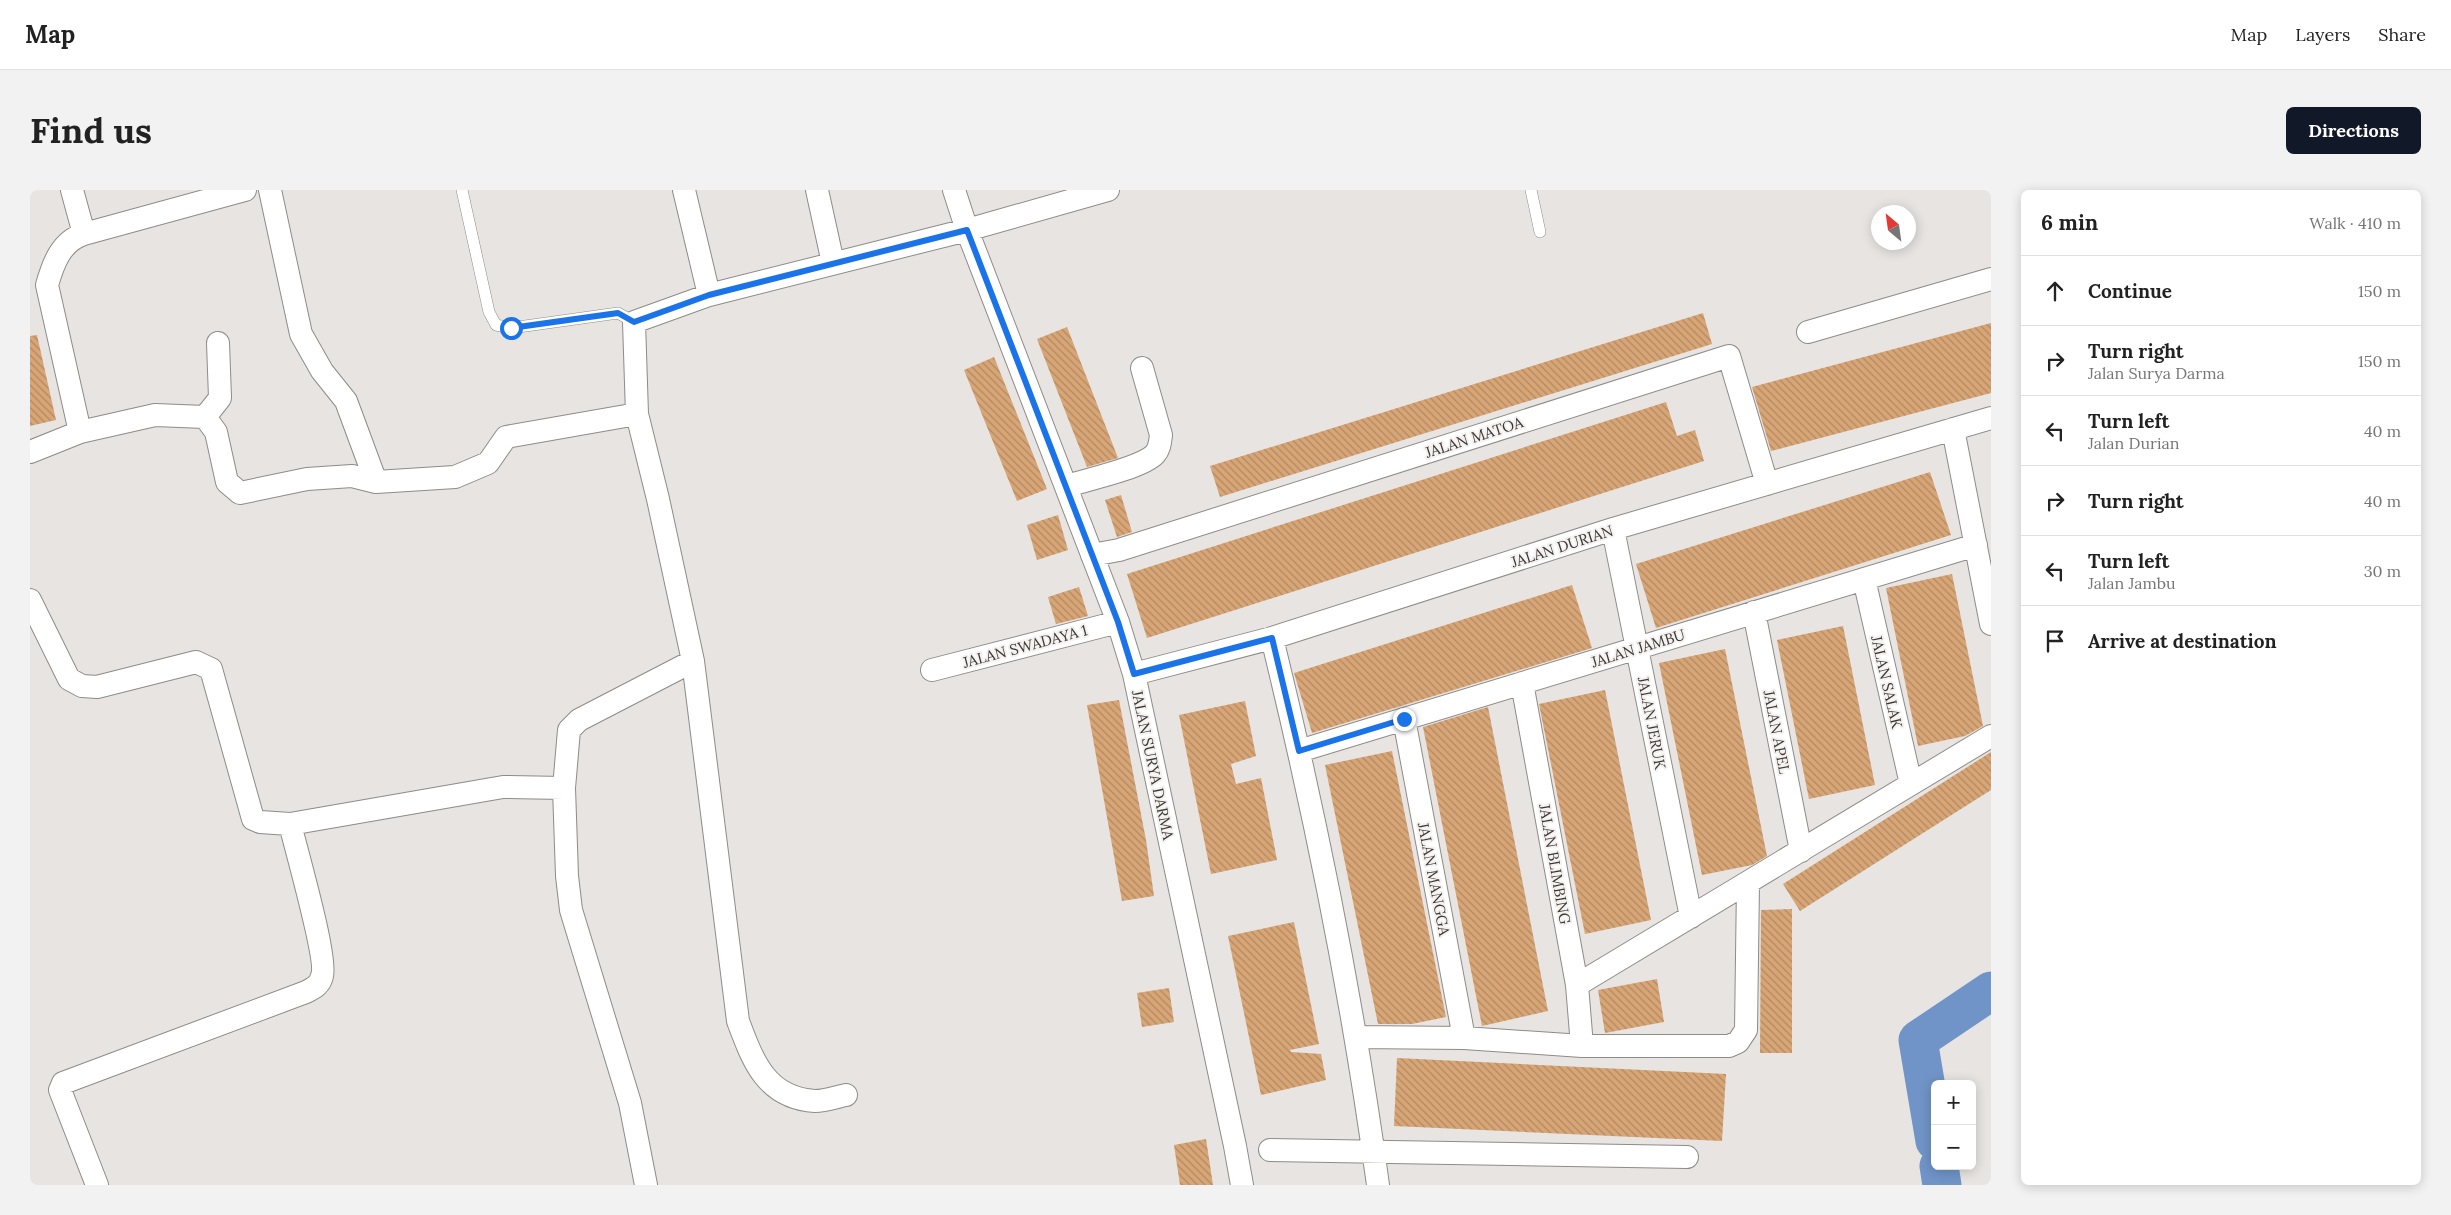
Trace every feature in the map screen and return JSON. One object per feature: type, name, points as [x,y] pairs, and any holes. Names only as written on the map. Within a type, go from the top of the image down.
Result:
[{"type":"street","points":[[72,190],[84,234]]},
{"type":"street","points":[[80,432],[39,286],[64,246],[75,236],[246,190]]},
{"type":"street","points":[[270,190],[301,334],[322,371],[346,401],[376,482]]},
{"type":"street","points":[[684,190],[709,295]]},
{"type":"street","points":[[817,190],[834,262]]},
{"type":"street","name":"JALAN SURYA DARMA","points":[[954,190],[967,230],[1118,622],[1134,674],[1242,1185]]},
{"type":"street","points":[[846,1095],[817,1101],[790,1096],[769,1082],[752,1059],[741,1028],[693,661],[658,499],[636,414],[634,322],[709,295],[967,230],[1108,190]]},
{"type":"street","points":[[1808,332],[1991,279]]},
{"type":"street","points":[[205,417],[220,398],[218,343]]},
{"type":"street","name":"JALAN MATOA","points":[[1092,555],[1119,550],[1729,356],[1767,484]]},
{"type":"street","points":[[1066,486],[1140,464],[1155,454],[1160,446],[1161,435],[1142,368]]},
{"type":"street","points":[[205,417],[216,432],[227,482],[240,493],[307,479],[352,476],[376,482],[455,477],[488,463],[506,437],[636,414]]},
{"type":"street","points":[[30,452],[80,432],[155,415],[205,417]]},
{"type":"street","name":"JALAN DURIAN","points":[[1134,674],[1272,638],[1613,529],[1991,418]]},
{"type":"street","points":[[1953,429],[1991,624]]},
{"type":"street","name":"JALAN JERUK","points":[[1613,529],[1691,917]]},
{"type":"street","name":"JALAN JAMBU","points":[[1299,751],[1976,545]]},
{"type":"street","name":"JALAN SALAK","points":[[1864,579],[1911,784]]},
{"type":"street","points":[[30,600],[69,679],[82,686],[97,687],[196,662],[211,670],[253,818],[260,822],[290,824],[503,787],[564,788]]},
{"type":"street","name":"JALAN APEL","points":[[1754,612],[1801,851]]},
{"type":"street","name":"JALAN SWADAYA 1","points":[[932,670],[1118,622]]},
{"type":"street","points":[[1272,638],[1299,751],[1356,1037],[1378,1185]]},
{"type":"street","points":[[646,1185],[630,1103],[571,910],[567,876],[564,788],[567,744],[573,724],[693,661]]},
{"type":"street","name":"JALAN BLIMBING","points":[[1522,683],[1577,985],[1582,1046]]},
{"type":"street","name":"JALAN MANGGA","points":[[1404,719],[1464,1038]]},
{"type":"street","points":[[1577,985],[1991,736]]},
{"type":"street","points":[[92,1184],[60,1090],[63,1083],[264,1009],[317,986],[323,975],[320,946],[290,824]]},
{"type":"street","points":[[1356,1037],[1464,1038],[1582,1046],[1730,1046],[1738,1042],[1746,1030],[1748,883]]},
{"type":"street","points":[[1270,1150],[1687,1157]]},
{"type":"lane","points":[[462,190],[489,312],[496,325],[511,328],[618,313],[634,322]]},
{"type":"lane","points":[[1531,190],[1540,232]]},
{"type":"building","points":[[1703,313],[1712,344],[1220,497],[1210,466]]},
{"type":"building","points":[[1991,323],[1991,393],[1771,451],[1752,387]]},
{"type":"building","points":[[1067,327],[1118,458],[1087,467],[1037,339]]},
{"type":"building","points":[[37,335],[56,420],[30,426],[30,336]]},
{"type":"building","points":[[994,357],[1047,489],[1017,501],[964,370]]},
{"type":"building","points":[[1666,402],[1677,436],[1695,430],[1704,461],[1147,638],[1127,574]]},
{"type":"building","points":[[1930,472],[1951,535],[1656,628],[1636,564]]},
{"type":"building","points":[[1121,495],[1132,532],[1117,537],[1105,500]]},
{"type":"building","points":[[1058,515],[1068,550],[1037,560],[1027,525]]},
{"type":"building","points":[[1952,574],[1983,726],[1965,736],[1918,746],[1886,588]]},
{"type":"building","points":[[1572,585],[1592,648],[1312,733],[1294,673]]},
{"type":"building","points":[[1079,587],[1088,616],[1056,624],[1048,597]]},
{"type":"building","points":[[1843,626],[1875,785],[1809,799],[1777,640]]},
{"type":"building","points":[[1725,649],[1767,856],[1752,865],[1702,875],[1659,663]]},
{"type":"building","points":[[1605,690],[1651,920],[1585,934],[1539,704]]},
{"type":"building","points":[[1119,700],[1146,840],[1154,896],[1122,901],[1087,705]]},
{"type":"building","points":[[1245,701],[1256,756],[1231,764],[1236,784],[1261,778],[1277,860],[1211,874],[1179,715]]},
{"type":"building","points":[[1488,707],[1548,1011],[1482,1026],[1423,727]]},
{"type":"building","points":[[1392,751],[1446,1017],[1412,1024],[1378,1024],[1325,765]]},
{"type":"building","points":[[1991,752],[1991,790],[1800,911],[1783,884]]},
{"type":"building","points":[[1792,909],[1792,1053],[1760,1053],[1761,910]]},
{"type":"building","points":[[1294,922],[1319,1044],[1290,1050],[1291,1052],[1321,1054],[1326,1080],[1261,1095],[1228,936]]},
{"type":"building","points":[[1657,979],[1664,1022],[1605,1033],[1598,990]]},
{"type":"building","points":[[1169,988],[1174,1022],[1142,1027],[1137,993]]},
{"type":"building","points":[[1397,1058],[1726,1074],[1722,1141],[1394,1126]]},
{"type":"building","points":[[1206,1139],[1213,1185],[1180,1185],[1174,1145]]},
{"type":"waterway","points":[[1932,1125],[1918,1040],[1991,991]]},
{"type":"waterway","points":[[1940,1170],[1942,1185]]},
{"type":"route","points":[[511,328],[618,313],[634,322],[709,295],[967,230],[1118,622],[1134,674],[1272,638],[1299,751],[1404,719]]}]
